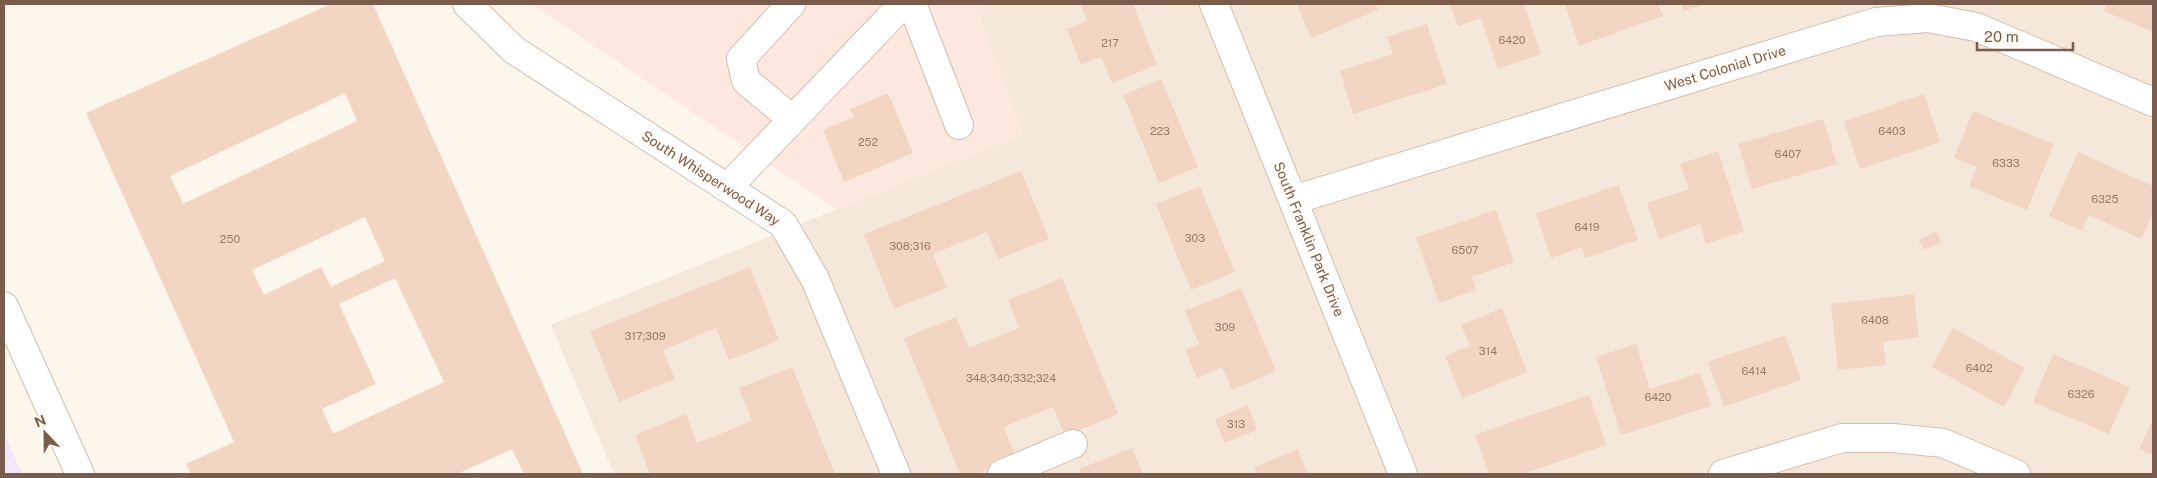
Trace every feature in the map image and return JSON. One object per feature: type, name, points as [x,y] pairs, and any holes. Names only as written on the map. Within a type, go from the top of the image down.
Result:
[{"type":"street","name":"South Whisperwood Way","points":[[467,4],[514,50],[783,224],[815,279],[896,474]]},
{"type":"street","points":[[791,4],[741,58],[746,81],[792,120]]},
{"type":"street","points":[[728,188],[902,4]]},
{"type":"street","points":[[912,4],[959,125]]},
{"type":"street","name":"South Franklin Park Drive","points":[[1214,4],[1403,474]]},
{"type":"street","name":"West Colonial Drive","points":[[1293,200],[1876,22],[1928,18],[1976,27],[2153,102]]},
{"type":"street","points":[[4,306],[80,474]]},
{"type":"street","points":[[1723,474],[1842,438],[1893,438],[1943,443],[2016,474]]},
{"type":"street","points":[[1002,474],[1073,444]]},
{"type":"shaded area","points":[[531,4],[977,4],[977,12],[1023,134],[838,210]]},
{"type":"shaded area","points":[[977,4],[2153,4],[2153,474],[614,474],[551,325],[1023,134],[977,12]]},
{"type":"shaded area","points":[[4,433],[22,474],[4,474]]},
{"type":"building","points":[[331,4],[373,4],[583,474],[524,474],[512,449],[457,474],[191,474],[186,464],[234,442],[86,113]],"holes":[[[345,93],[357,121],[183,204],[170,176]],[[365,217],[385,261],[331,287],[321,267],[264,295],[252,270]],[[395,278],[444,382],[333,434],[322,409],[376,384],[339,304]]]},
{"type":"building","points":[[1080,4],[1133,4],[1157,65],[1112,83],[1101,57],[1081,65],[1067,29],[1087,21]]},
{"type":"building","points":[[1297,4],[1375,4],[1378,10],[1311,38]]},
{"type":"building","points":[[1450,4],[1524,4],[1541,54],[1498,69],[1481,18],[1458,26]]},
{"type":"building","points":[[1565,4],[1658,4],[1663,16],[1579,46]]},
{"type":"building","points":[[1681,4],[1705,4],[1684,11]]},
{"type":"building","points":[[2107,4],[2153,4],[2153,32],[2104,11]]},
{"type":"building","points":[[1427,24],[1447,84],[1353,114],[1340,71],[1393,54],[1387,37]]},
{"type":"building","points":[[1161,79],[1198,167],[1159,183],[1123,95]]},
{"type":"building","points":[[888,93],[913,153],[844,182],[823,130],[854,117],[850,109]]},
{"type":"building","points":[[1924,94],[1940,142],[1860,169],[1844,121]]},
{"type":"building","points":[[1973,111],[2054,144],[2027,210],[1969,186],[1977,167],[1954,158]]},
{"type":"building","points":[[1823,119],[1837,164],[1752,189],[1738,144]]},
{"type":"building","points":[[1718,151],[1744,231],[1706,244],[1700,224],[1659,239],[1647,203],[1689,189],[1680,164]]},
{"type":"building","points":[[2078,152],[2153,186],[2153,212],[2141,239],[2089,215],[2082,231],[2049,216]]},
{"type":"building","points":[[1021,171],[1049,239],[998,259],[987,232],[933,254],[947,288],[894,309],[864,234]]},
{"type":"building","points":[[1619,185],[1638,240],[1585,258],[1582,247],[1551,258],[1536,213]]},
{"type":"building","points":[[1200,187],[1235,272],[1191,290],[1156,204]]},
{"type":"building","points":[[1496,210],[1514,262],[1472,277],[1476,290],[1439,303],[1416,237]]},
{"type":"building","points":[[1936,231],[1941,242],[1924,250],[1919,240]]},
{"type":"building","points":[[750,267],[779,340],[729,360],[716,328],[663,350],[675,379],[619,402],[590,331]]},
{"type":"building","points":[[1062,278],[1118,414],[1065,436],[1053,407],[1004,427],[1016,458],[976,474],[960,474],[904,338],[956,317],[969,348],[1019,328],[1008,300]]},
{"type":"building","points":[[1241,288],[1276,371],[1232,390],[1222,367],[1197,378],[1185,350],[1199,344],[1185,311]]},
{"type":"building","points":[[1914,294],[1919,337],[1883,342],[1886,365],[1838,370],[1831,304]]},
{"type":"building","points":[[1502,308],[1527,372],[1462,398],[1445,356],[1470,346],[1461,325]]},
{"type":"building","points":[[1953,328],[2025,368],[2004,407],[1932,367]]},
{"type":"building","points":[[1785,335],[1801,380],[1724,407],[1708,362]]},
{"type":"building","points":[[1636,344],[1650,389],[1700,373],[1711,406],[1621,435],[1596,357]]},
{"type":"building","points":[[2053,354],[2130,387],[2109,434],[2033,402]]},
{"type":"building","points":[[792,367],[835,474],[650,474],[635,435],[686,414],[697,443],[752,421],[739,388]]},
{"type":"building","points":[[1589,395],[1606,445],[1523,474],[1489,474],[1475,435]]},
{"type":"building","points":[[1248,405],[1257,430],[1225,443],[1215,419]]},
{"type":"building","points":[[2153,419],[2153,455],[2139,449]]},
{"type":"building","points":[[1132,448],[1143,474],[1081,474],[1079,469]]},
{"type":"building","points":[[1298,449],[1308,474],[1257,474],[1254,467]]}]
